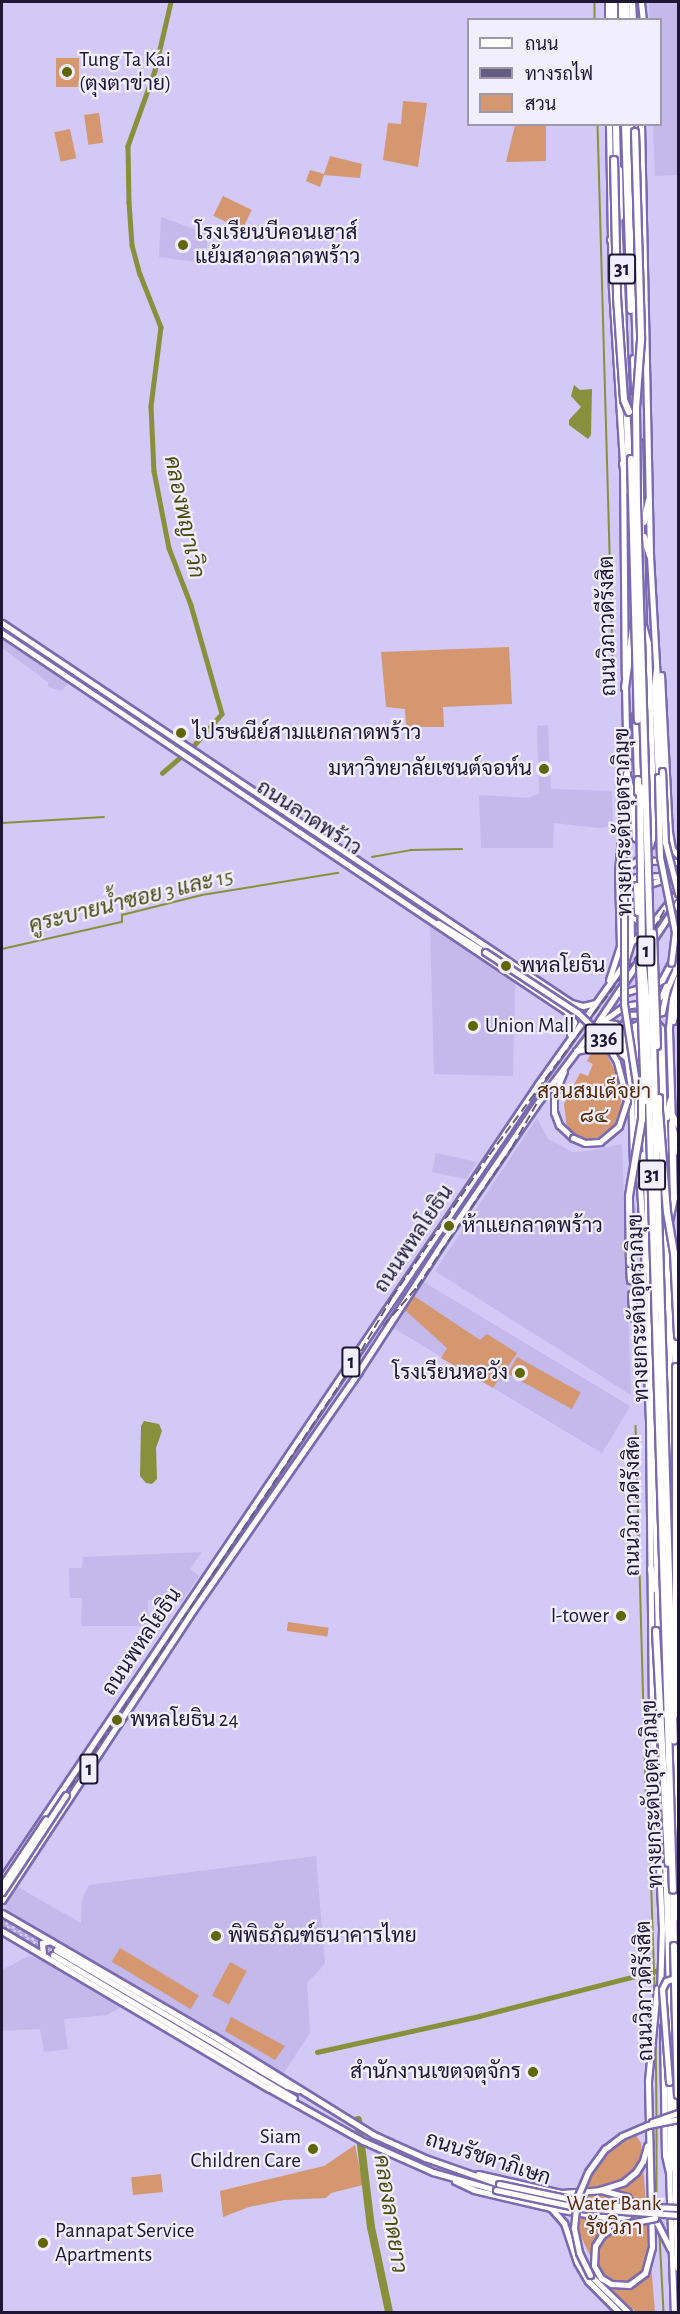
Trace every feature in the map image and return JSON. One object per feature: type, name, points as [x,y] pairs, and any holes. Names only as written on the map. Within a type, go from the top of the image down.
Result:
[{"type":"highway","points":[[613,2],[614,18]]},
{"type":"highway","points":[[622,2],[624,18]]},
{"type":"highway","points":[[624,18],[626,2]]},
{"type":"highway","points":[[632,2],[633,18]]},
{"type":"highway","points":[[614,126],[617,297],[624,400],[629,412]]},
{"type":"highway","name":"ถนนวิภาวดีรังสิต","points":[[614,126],[629,425],[638,780],[637,901],[645,1101],[678,2268]]},
{"type":"highway","name":"ทางยกระดับอุตราภิมุข","points":[[614,126],[629,412],[642,954],[646,997],[678,2096]]},
{"type":"highway","name":"ถนนวิภาวดีรังสิต","points":[[627,126],[664,1242],[676,1742]]},
{"type":"highway","name":"ทางยกระดับอุตราภิมุข","points":[[627,126],[644,784],[676,1742],[678,1918]]},
{"type":"highway","points":[[635,128],[641,340],[636,408]]},
{"type":"highway","points":[[611,240],[620,267]]},
{"type":"highway","points":[[634,287],[644,261]]},
{"type":"highway","points":[[623,464],[630,494]]},
{"type":"highway","points":[[650,501],[641,530],[650,556]]},
{"type":"highway","points":[[627,772],[632,793],[636,838],[650,845],[654,834],[648,644],[643,626]]},
{"type":"highway","points":[[625,688],[633,628]]},
{"type":"highway","points":[[631,1281],[629,1196],[642,1119],[639,1018],[642,954]]},
{"type":"highway","points":[[641,1181],[640,1063],[634,1027],[640,1022],[649,1021],[665,1029],[664,1242]]},
{"type":"highway","points":[[655,1066],[663,1177],[674,1253],[678,1336]]},
{"type":"highway","points":[[665,1128],[671,1100]]},
{"type":"highway","points":[[675,1124],[674,1198],[668,1232],[676,1367],[678,1652],[676,1742]]},
{"type":"highway","points":[[643,1233],[651,1315]]},
{"type":"highway","points":[[632,1295],[633,1311],[645,1353]]},
{"type":"highway","points":[[671,1483],[678,1489]]},
{"type":"highway","points":[[651,1569],[665,1838],[673,1890]]},
{"type":"highway","points":[[675,1648],[678,1641]]},
{"type":"highway","points":[[656,1794],[663,1769]]},
{"type":"main road","points":[[608,2],[608,18]]},
{"type":"main road","points":[[642,2],[643,18]]},
{"type":"main road","name":"ถนนวิภาวดีรังสิต","points":[[614,126],[611,240],[623,464],[625,688],[629,809],[623,852],[624,1004],[637,1089],[638,1160],[643,1233],[656,1794],[662,1929],[659,1981],[663,2029],[665,2155],[669,2172],[674,2313]]},
{"type":"main road","name":"ถนนวิภาวดีรังสิต","points":[[641,126],[650,556],[658,661],[665,842],[678,905]]},
{"type":"main road","name":"ถนนลาดพร้าว","points":[[2,623],[566,1000],[583,1006],[596,1003]]},
{"type":"main road","name":"ถนนลาดพร้าว","points":[[2,633],[438,923],[560,1007]]},
{"type":"main road","points":[[614,998],[632,989],[659,983],[671,963],[675,932],[660,857],[654,687],[658,661]]},
{"type":"main road","points":[[658,661],[663,687],[669,832],[672,849],[678,855]]},
{"type":"main road","points":[[199,765],[204,758]]},
{"type":"main road","points":[[218,777],[224,771]]},
{"type":"main road","points":[[620,947],[618,847],[627,772]]},
{"type":"main road","points":[[650,845],[663,842],[669,832]]},
{"type":"main road","points":[[623,875],[628,866],[635,861],[678,862]]},
{"type":"main road","points":[[631,903],[637,888],[651,885],[677,873]]},
{"type":"main road","name":"ถนนพหลโยธิน","points":[[2,1879],[566,1044],[625,962],[632,942],[628,884],[633,878],[677,873]]},
{"type":"main road","points":[[619,932],[624,940],[632,942],[646,931],[677,892],[651,885]]},
{"type":"main road","name":"ถนนพหลโยธิน","points":[[2,1900],[167,1650],[347,1388],[444,1240],[678,905]]},
{"type":"main road","points":[[632,916],[642,924],[656,917]]},
{"type":"main road","name":"336","points":[[438,923],[444,924],[578,1013],[601,1035],[615,1057],[626,1094],[623,1119],[614,1132],[600,1142],[585,1143],[573,1138],[557,1121],[553,1102],[567,1063]]},
{"type":"main road","points":[[606,988],[620,947],[631,932]]},
{"type":"main road","points":[[641,1200],[632,1152],[628,1059],[622,1032],[623,1022],[630,1015],[662,1012],[663,999],[678,956]]},
{"type":"main road","points":[[596,1025],[624,1006],[663,999],[678,964]]},
{"type":"main road","name":"31","points":[[678,978],[665,1029],[671,1112],[675,1124],[678,1152]]},
{"type":"main road","points":[[669,1065],[678,994]]},
{"type":"main road","points":[[560,1007],[566,1005],[566,1000]]},
{"type":"main road","points":[[560,1007],[570,1014],[574,1022],[566,1044]]},
{"type":"main road","points":[[654,1014],[660,1019],[665,1029]]},
{"type":"main road","points":[[589,1035],[608,1023],[615,1024],[622,1032]]},
{"type":"main road","points":[[576,1051],[605,1046],[615,1049],[628,1059]]},
{"type":"main road","points":[[633,1134],[638,1160]]},
{"type":"main road","points":[[338,1382],[347,1388]]},
{"type":"main road","points":[[318,1412],[326,1418]]},
{"type":"main road","points":[[165,1639],[172,1643]]},
{"type":"main road","name":"ถนนพหลโยธิน","points":[[2,1884],[65,1794],[92,1764]]},
{"type":"main road","name":"ถนนพหลโยธิน","points":[[2,1892],[65,1794],[78,1766]]},
{"type":"main road","points":[[2,1884],[9,1887]]},
{"type":"main road","name":"ถนนรัชดาภิเษก","points":[[2,1912],[362,2128],[426,2158],[498,2187],[599,2205],[678,2208]]},
{"type":"main road","name":"ถนนรัชดาภิเษก","points":[[2,1931],[352,2135],[412,2164],[448,2176],[580,2208],[678,2215]]},
{"type":"main road","points":[[43,1955],[42,1943],[51,1941]]},
{"type":"main road","name":"ถนนรัชดาภิเษก","points":[[301,2105],[276,2085],[55,1952],[287,2086],[303,2091]]},
{"type":"main road","points":[[669,2172],[671,2151],[669,2082],[663,1989],[666,1981],[678,1977]]},
{"type":"main road","points":[[461,2171],[561,2193],[600,2190],[624,2182],[636,2172],[646,2151],[651,2040],[659,1981]]},
{"type":"main road","points":[[648,2126],[660,2118],[678,2113]]},
{"type":"main road","points":[[628,2313],[590,2275],[581,2259],[575,2238],[575,2208],[580,2189],[593,2164],[605,2149],[622,2136],[648,2126],[678,2119]]},
{"type":"main road","points":[[648,2126],[652,2210],[651,2258],[642,2277],[622,2286],[610,2284],[601,2278],[592,2259],[598,2240],[615,2226],[634,2220],[668,2216]]},
{"type":"main road","points":[[448,2176],[474,2190],[551,2208],[621,2219],[628,2216],[631,2204],[627,2197],[600,2190]]},
{"type":"main road","points":[[551,2208],[562,2220],[583,2273],[594,2289],[619,2313]]},
{"type":"main road","points":[[652,2210],[672,2253]]},
{"type":"main road","points":[[562,2220],[577,2212]]},
{"type":"shaded area","points":[[649,2],[678,2],[678,175],[655,176],[653,126],[662,126],[662,18],[650,18]]},
{"type":"shaded area","name":"โรงเรียนบีคอนเฮาส์ แย้มสอาดลาดพร้าว","points":[[161,217],[207,234],[207,259],[203,263],[159,257]]},
{"type":"shaded area","points":[[574,385],[580,390],[592,389],[591,435],[588,439],[569,425],[569,420],[581,407],[571,396]]},
{"type":"shaded area","points":[[2,637],[69,682],[62,691],[48,687],[48,682],[2,648]]},
{"type":"shaded area","name":"มหาวิทยาลัยเซนต์จอห์น","points":[[548,725],[551,789],[612,791],[613,826],[599,828],[554,823],[553,848],[481,848],[479,795],[529,798],[539,793],[537,726]]},
{"type":"shaded area","name":"Union Mall","points":[[430,925],[515,983],[513,1076],[434,1074]]},
{"type":"shaded area","points":[[537,1118],[548,1139],[573,1152],[622,1144],[631,1395],[435,1271]]},
{"type":"shaded area","points":[[436,1153],[477,1162],[466,1179],[432,1172]]},
{"type":"shaded area","name":"โรงเรียนหอวัง","points":[[422,1281],[630,1406],[602,1453],[394,1328]]},
{"type":"shaded area","points":[[144,1421],[159,1424],[162,1431],[156,1448],[157,1479],[152,1484],[146,1483],[140,1476],[141,1426]]},
{"type":"shaded area","points":[[202,1552],[190,1569],[199,1576],[181,1602],[148,1600],[148,1626],[81,1626],[82,1598],[70,1598],[69,1568],[82,1568],[83,1557]]},
{"type":"shaded area","points":[[316,1856],[325,1964],[307,1983],[310,2033],[283,2074],[7,1910],[5,1903],[16,1886],[81,1923],[82,1899],[89,1885]]},
{"type":"shaded area","points":[[29,1956],[49,1963],[123,2006],[107,2015],[64,2019],[68,2049],[44,2052],[40,2029],[2,2031],[2,1970]]},
{"type":"green space","name":"Tung Ta Kai (ตุงตาข่าย)","points":[[56,58],[79,58],[79,87],[56,87]]},
{"type":"green space","points":[[403,101],[427,103],[418,167],[383,160],[388,123],[401,124]]},
{"type":"green space","points":[[99,113],[103,143],[88,145],[84,115]]},
{"type":"green space","points":[[515,126],[546,126],[546,161],[506,162]]},
{"type":"green space","points":[[70,129],[76,158],[61,162],[54,132]]},
{"type":"green space","points":[[330,156],[362,164],[360,178],[324,175],[320,187],[306,181],[310,170],[324,174]]},
{"type":"green space","points":[[223,196],[252,210],[242,230],[213,216]]},
{"type":"green space","points":[[509,647],[512,704],[443,707],[444,727],[406,727],[405,709],[386,707],[381,652]]},
{"type":"green space","name":"สวนสมเด็จย่า ๘๔","points":[[599,1040],[619,1078],[622,1109],[617,1123],[604,1136],[586,1141],[574,1136],[567,1129],[564,1104],[580,1073],[588,1076],[593,1064],[587,1061]]},
{"type":"green space","points":[[414,1296],[480,1340],[487,1334],[517,1353],[493,1388],[441,1358],[447,1348],[405,1310]]},
{"type":"green space","points":[[517,1357],[581,1392],[572,1409],[508,1374]]},
{"type":"green space","points":[[288,1622],[329,1628],[327,1637],[287,1631]]},
{"type":"green space","points":[[120,1948],[199,1995],[191,2009],[112,1962]]},
{"type":"green space","points":[[230,1962],[247,1971],[229,2004],[212,1996]]},
{"type":"green space","points":[[231,2017],[285,2046],[275,2060],[225,2031]]},
{"type":"green space","name":"Water Bank รัชวิภา","points":[[636,2135],[641,2143],[655,2312],[636,2312],[605,2285],[580,2235],[580,2198],[597,2160],[610,2147]]},
{"type":"green space","points":[[355,2145],[363,2185],[331,2193],[326,2198],[284,2200],[249,2207],[223,2217],[220,2191],[324,2166]]},
{"type":"green space","points":[[161,2174],[163,2192],[133,2195],[131,2177]]},
{"type":"waterway","name":"คลองพญาเวิก","points":[[171,2],[155,71],[128,146],[129,202],[132,245],[140,274],[161,327],[151,406],[154,471],[169,548],[191,605],[222,714],[193,747]]},
{"type":"waterway","points":[[595,2],[595,18]]},
{"type":"waterway","points":[[598,126],[613,657]]},
{"type":"waterway","name":"คลองพญาเวิก","points":[[162,773],[179,758]]},
{"type":"waterway","name":"คูระบายน้ำซอย 3 และ 15","points":[[2,823],[104,817]]},
{"type":"waterway","points":[[372,857],[410,850],[462,849]]},
{"type":"waterway","name":"คูระบายน้ำซอย 3 และ 15","points":[[2,949],[122,922],[122,915],[202,895],[338,873]]},
{"type":"waterway","points":[[636,1426],[647,1808],[655,1988]]},
{"type":"waterway","points":[[317,2052],[479,2016],[660,1970]]},
{"type":"waterway","points":[[656,2023],[657,2117]]},
{"type":"waterway","name":"คลองลาดยาว","points":[[358,2120],[371,2227],[389,2312]]},
{"type":"waterway","points":[[657,2125],[657,2204]]},
{"type":"waterway","points":[[658,2209],[659,2222]]},
{"type":"waterway","points":[[660,2236],[664,2312]]},
{"type":"tunnel","points":[[631,1280],[632,1295]]},
{"type":"tunnel","points":[[2,1919],[56,1950]]},
{"type":"tunnel","points":[[2,1925],[53,1955]]},
{"type":"railway","points":[[2,1889],[354,1363],[392,1297],[489,1155],[647,942],[678,885]]},
{"type":"railway","points":[[383,1326],[417,1287],[512,1147],[539,1099]]},
{"type":"place","name":"Tung Ta Kai (ตุงตาข่าย)","points":[[67,72]]},
{"type":"place","name":"โรงเรียนบีคอนเฮาส์ แย้มสอาดลาดพร้าว","points":[[183,245]]},
{"type":"place","name":"ไปรษณีย์สามแยกลาดพร้าว","points":[[181,733]]},
{"type":"place","name":"มหาวิทยาลัยเซนต์จอห์น","points":[[544,769]]},
{"type":"place","name":"พหลโยธิน","points":[[506,966]]},
{"type":"place","name":"Union Mall","points":[[473,1026]]},
{"type":"place","name":"ห้าแยกลาดพร้าว","points":[[449,1226]]},
{"type":"place","name":"โรงเรียนหอวัง","points":[[520,1373]]},
{"type":"place","name":"I-tower","points":[[621,1616]]},
{"type":"place","name":"พหลโยธิน 24","points":[[117,1720]]},
{"type":"place","name":"พิพิธภัณฑ์ธนาคารไทย","points":[[216,1936]]},
{"type":"place","name":"สำนักงานเขตจตุจักร","points":[[533,2072]]},
{"type":"place","name":"Siam Children Care","points":[[313,2149]]},
{"type":"place","name":"Pannapat Service Apartments","points":[[43,2243]]}]
